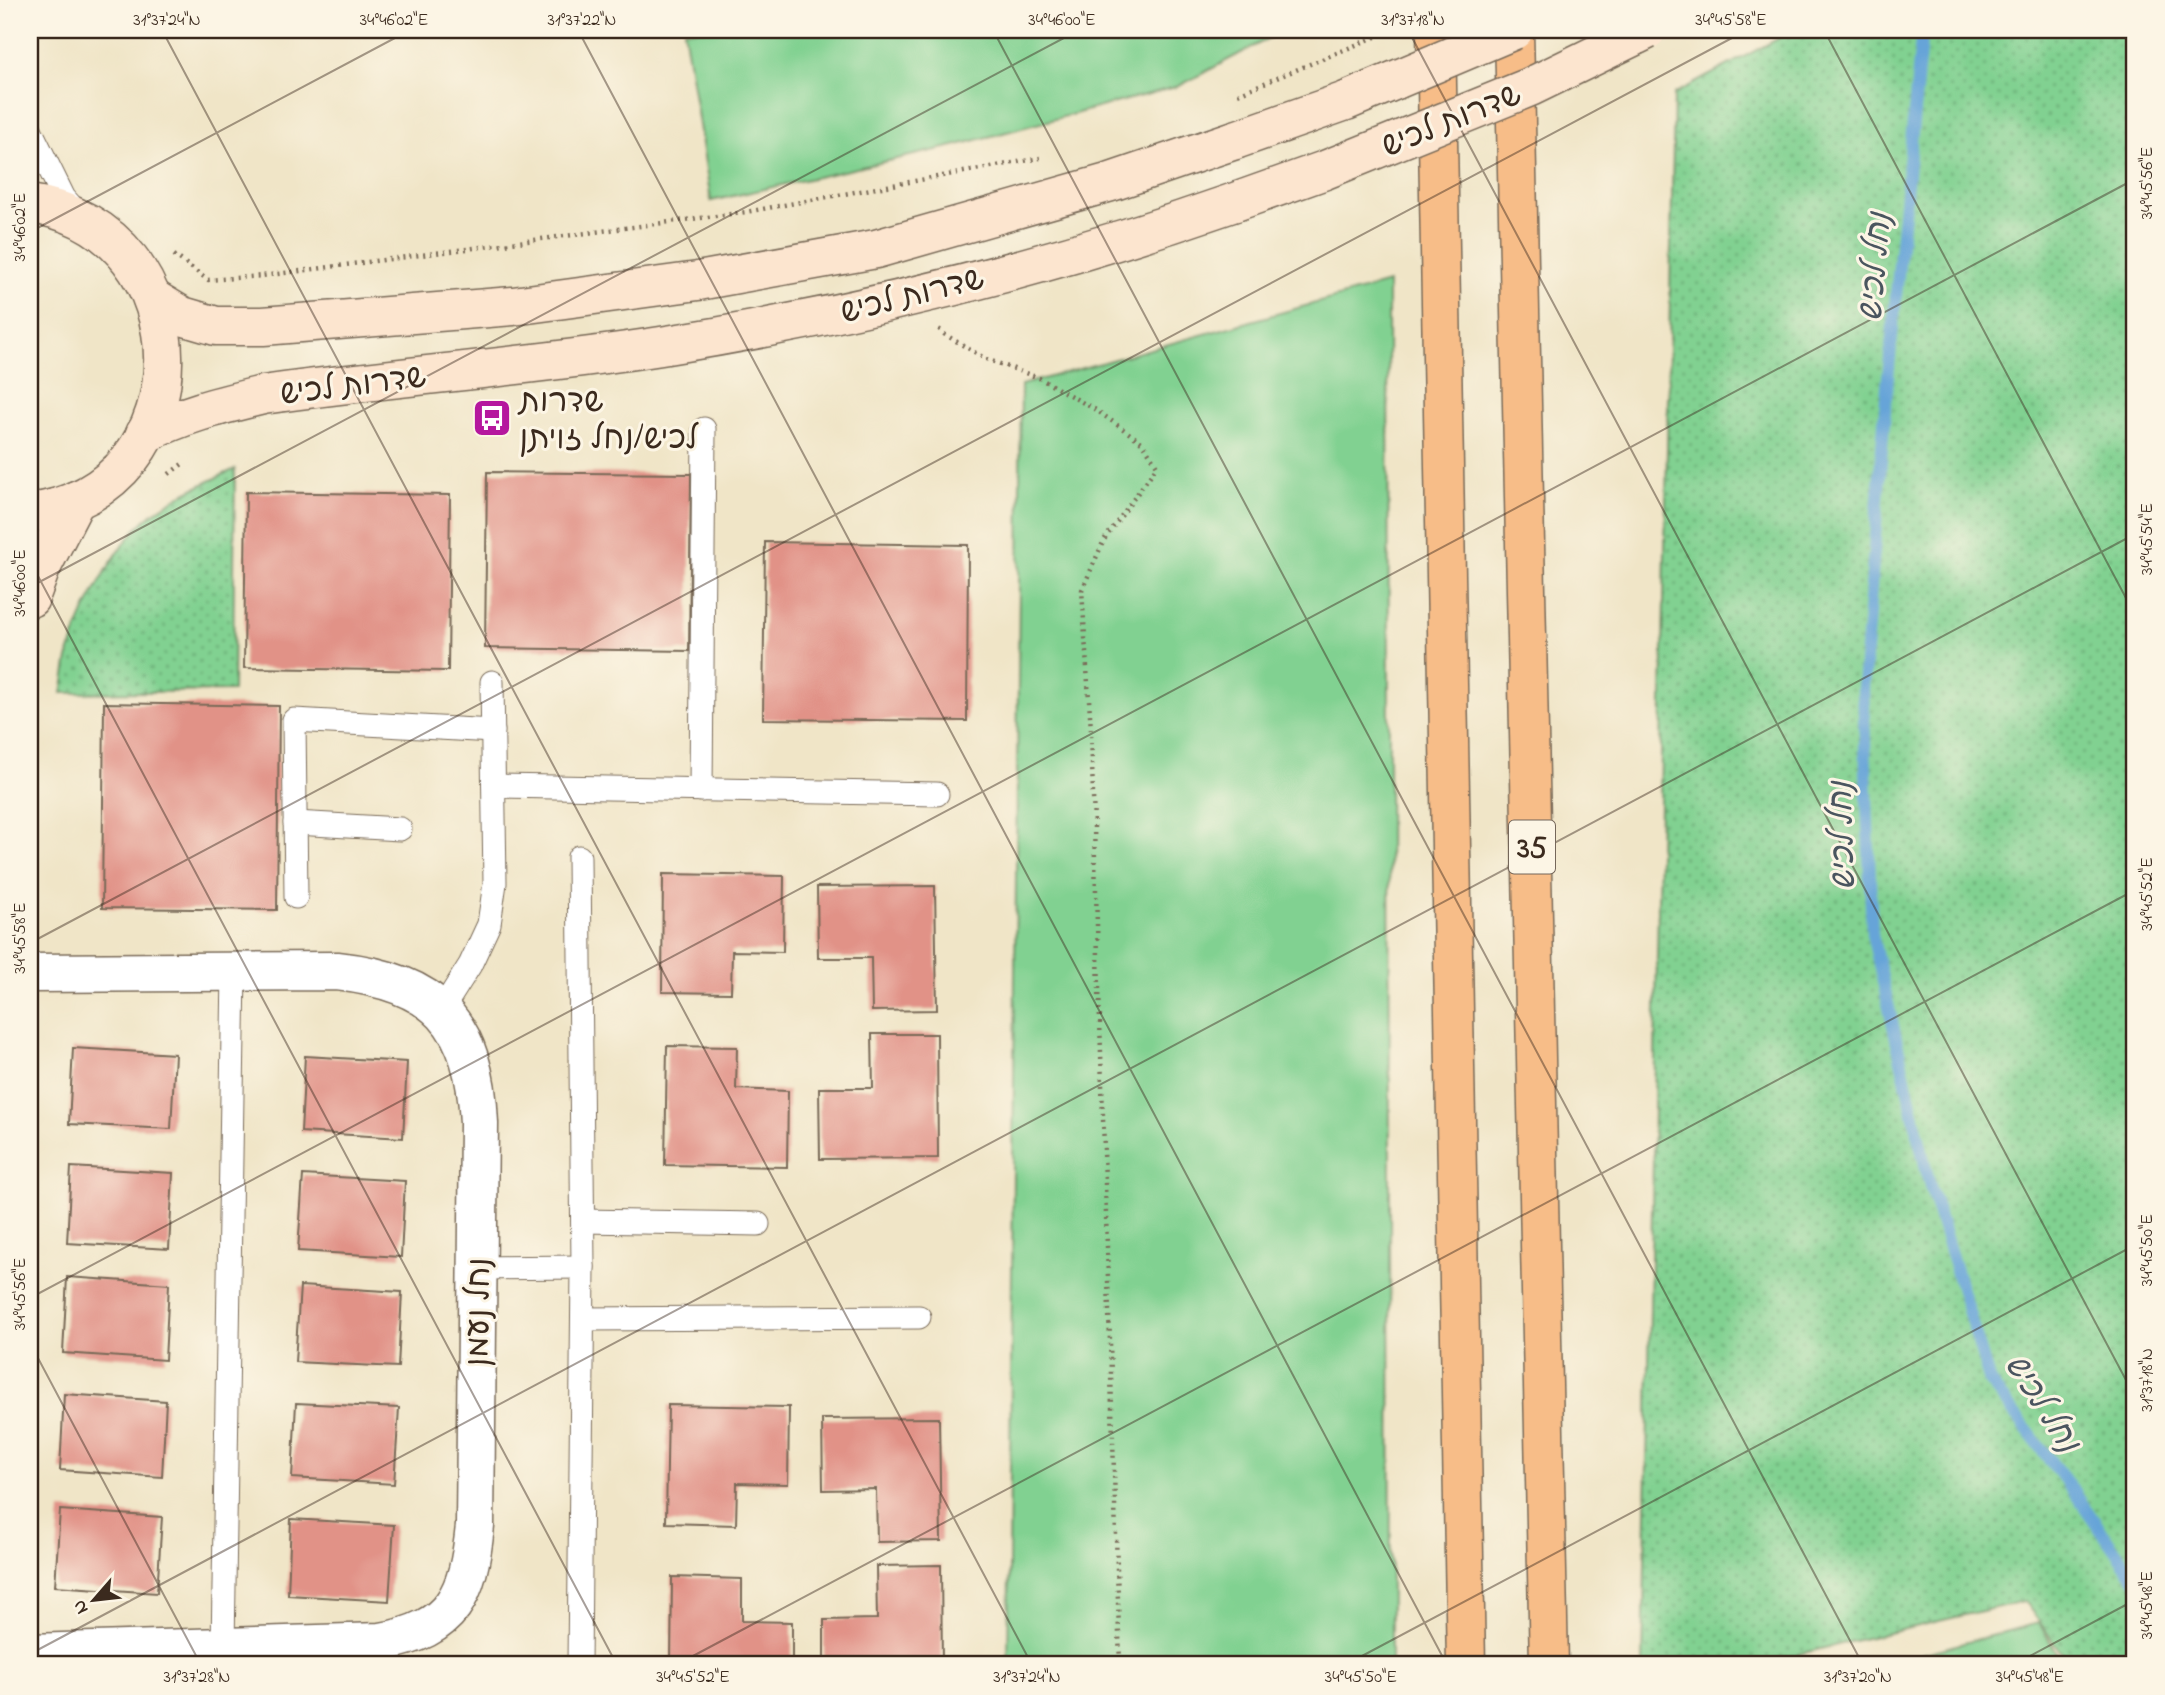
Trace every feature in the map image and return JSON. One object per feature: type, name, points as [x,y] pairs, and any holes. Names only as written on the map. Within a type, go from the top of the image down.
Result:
[{"type":"highway","points":[[1436,30],[1466,1665]]},
{"type":"highway","name":"35","points":[[1514,30],[1549,1665]]},
{"type":"street","name":"שדרות לכיש","points":[[152,298],[182,316],[216,326],[263,326],[513,306],[698,281],[876,249],[1111,182],[1235,140],[1346,101],[1514,30]]},
{"type":"street","name":"שדרות לכיש","points":[[145,434],[205,409],[263,395],[661,346],[852,310],[992,275],[1160,228],[1325,170],[1531,87],[1647,30]]},
{"type":"street","points":[[30,204],[65,213],[88,224],[108,238],[126,256],[152,298],[163,337],[164,377],[160,397],[145,434],[108,480],[76,500],[57,508],[30,513]]},
{"type":"street","points":[[30,598],[41,568],[76,500]]},
{"type":"street","name":"נחל נעמן","points":[[30,973],[337,971],[394,981],[416,991],[441,1011],[460,1037],[469,1057],[478,1100],[475,1526],[471,1560],[463,1586],[452,1607],[437,1622],[420,1632],[381,1642],[30,1653]]},
{"type":"lane","points":[[30,129],[64,198],[88,224]]},
{"type":"lane","points":[[701,790],[704,429]]},
{"type":"lane","points":[[441,1011],[470,965],[489,924],[495,883],[492,682]]},
{"type":"lane","points":[[296,897],[294,720],[493,731]]},
{"type":"lane","points":[[494,786],[937,794]]},
{"type":"lane","points":[[295,823],[400,830]]},
{"type":"lane","points":[[579,857],[583,1221],[579,1665]]},
{"type":"lane","points":[[223,1647],[234,972]]},
{"type":"lane","points":[[583,1221],[758,1224]]},
{"type":"lane","points":[[478,1268],[583,1267]]},
{"type":"lane","points":[[583,1319],[919,1317]]},
{"type":"path","points":[[1234,95],[1392,30]]},
{"type":"path","points":[[208,280],[262,276],[746,212],[1053,156]]},
{"type":"path","points":[[909,296],[944,334],[986,359],[1039,378],[1096,410],[1143,443],[1157,466],[1104,540],[1083,590],[1091,731],[1120,1665]]},
{"type":"green space","points":[[684,30],[1277,30],[1277,34],[1179,86],[954,146],[711,201]]},
{"type":"green space","points":[[1794,30],[2135,30],[2135,1665],[2071,1665],[2024,1601],[1752,1665],[1643,1665],[1674,94]]},
{"type":"green space","points":[[1388,283],[1391,1665],[1008,1665],[1021,385]]},
{"type":"green space","points":[[235,469],[233,691],[62,693],[69,656],[82,617],[100,581],[122,547],[154,512]]},
{"type":"green space","points":[[2039,1623],[2064,1665],[1881,1665]]},
{"type":"building","points":[[487,472],[691,474],[689,651],[485,648]]},
{"type":"building","points":[[246,492],[450,495],[448,671],[244,668]]},
{"type":"building","points":[[765,542],[968,545],[967,721],[763,719]]},
{"type":"building","points":[[104,703],[279,706],[277,910],[102,908]]},
{"type":"building","points":[[663,874],[784,876],[783,952],[732,951],[731,993],[662,992]]},
{"type":"building","points":[[935,886],[937,1010],[872,1011],[871,958],[818,958],[817,887]]},
{"type":"building","points":[[872,1034],[937,1034],[938,1158],[820,1159],[819,1088],[873,1088]]},
{"type":"building","points":[[667,1046],[737,1047],[736,1089],[788,1091],[787,1167],[665,1165]]},
{"type":"building","points":[[73,1048],[175,1054],[171,1129],[69,1124]]},
{"type":"building","points":[[305,1056],[407,1062],[403,1138],[301,1132]]},
{"type":"building","points":[[71,1167],[173,1173],[169,1249],[67,1243]]},
{"type":"building","points":[[303,1175],[405,1181],[401,1257],[298,1251]]},
{"type":"building","points":[[67,1277],[169,1284],[165,1360],[63,1353]]},
{"type":"building","points":[[300,1286],[402,1292],[398,1367],[295,1362]]},
{"type":"building","points":[[64,1394],[166,1401],[162,1477],[60,1470]]},
{"type":"building","points":[[296,1403],[399,1408],[394,1484],[292,1478]]},
{"type":"building","points":[[668,1405],[789,1407],[788,1484],[737,1483],[736,1525],[666,1523]]},
{"type":"building","points":[[939,1418],[941,1541],[877,1542],[876,1489],[823,1490],[822,1419]]},
{"type":"building","points":[[60,1510],[162,1517],[157,1593],[55,1586]]},
{"type":"building","points":[[291,1519],[394,1525],[389,1601],[288,1595]]},
{"type":"building","points":[[941,1565],[942,1665],[824,1665],[824,1620],[877,1619],[876,1566]]},
{"type":"building","points":[[672,1577],[742,1579],[742,1621],[792,1622],[792,1665],[671,1665]]},
{"type":"waterway","name":"נחל לכיש","points":[[1922,30],[1886,398],[1863,688],[1872,934],[1929,1182],[1990,1382],[2072,1489],[2135,1579]]},
{"type":"place","name":"שדרות לכיש/נחל זויתן","points":[[492,418]]}]
